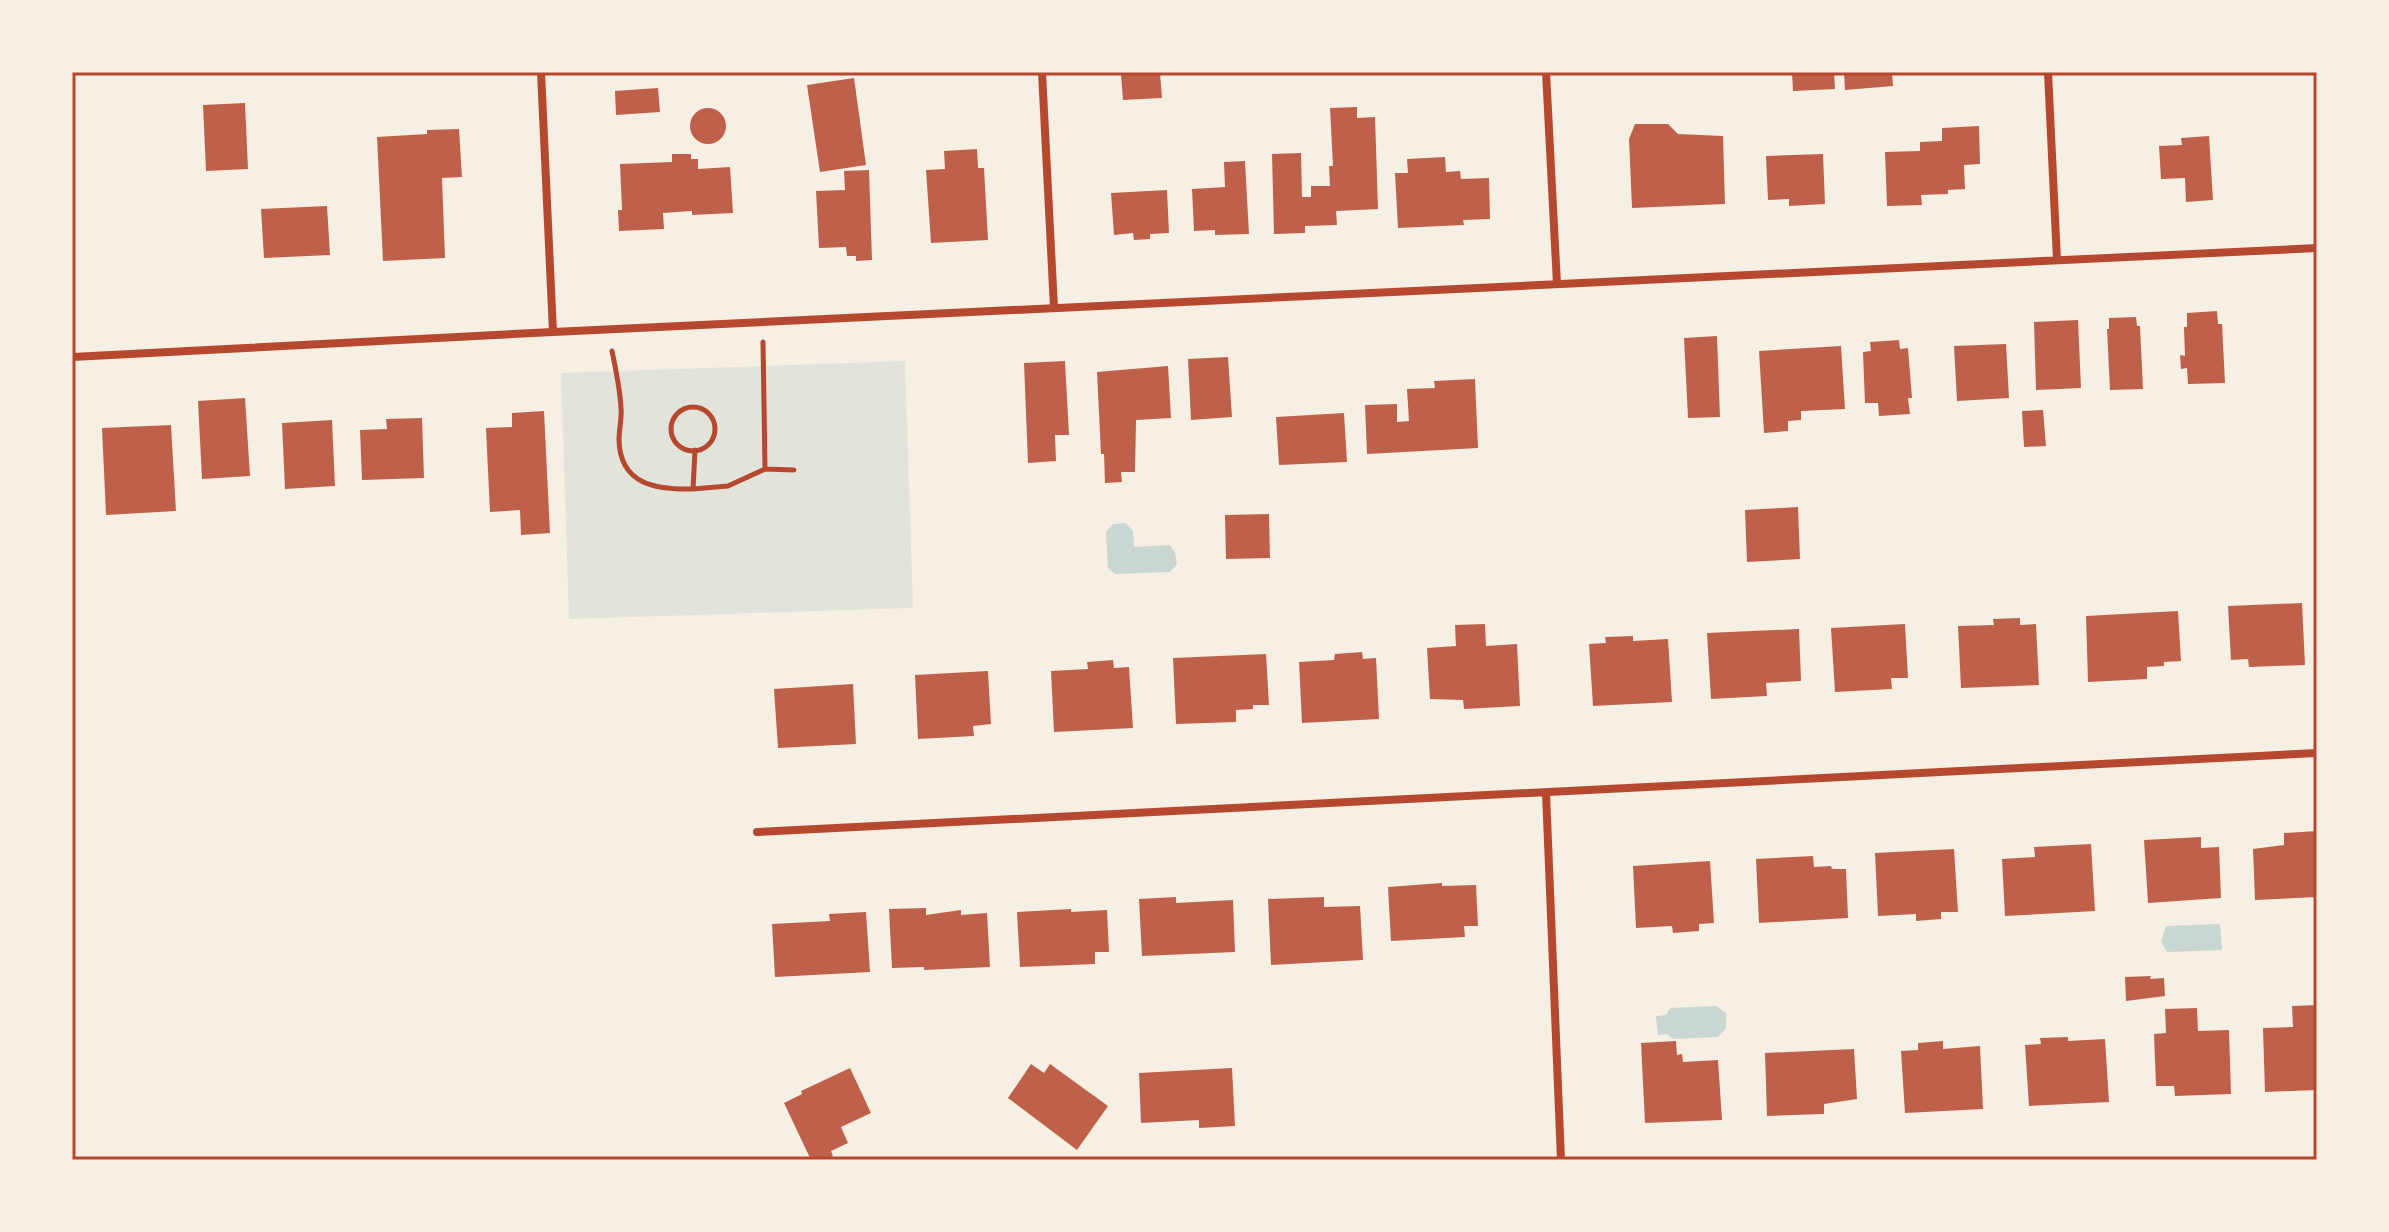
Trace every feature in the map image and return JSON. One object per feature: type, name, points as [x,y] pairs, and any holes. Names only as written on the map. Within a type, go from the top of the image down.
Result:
[{"type":"street","points":[[541,72],[553,332]]},
{"type":"street","points":[[1042,72],[1054,308]]},
{"type":"street","points":[[1546,72],[1557,284]]},
{"type":"street","points":[[2048,72],[2057,260]]},
{"type":"street","points":[[72,357],[2317,248]]},
{"type":"street","points":[[757,832],[2317,753]]},
{"type":"street","points":[[1546,793],[1561,1160]]},
{"type":"path","points":[[763,323],[765,469]]},
{"type":"path","points":[[607,330],[621,410],[619,443],[623,459],[644,485],[672,489],[728,486],[765,469],[794,470]]},
{"type":"path","points":[[691,407],[698,407],[711,416],[715,430],[709,444],[695,450],[682,447],[671,431],[671,424],[678,412],[691,407]]},
{"type":"path","points":[[693,489],[695,450]]},
{"type":"shaded area","points":[[905,361],[913,608],[569,619],[561,373]]},
{"type":"shaded area","points":[[1126,523],[1133,531],[1134,547],[1170,545],[1177,564],[1170,572],[1115,574],[1108,568],[1106,532],[1113,524]]},
{"type":"shaded area","points":[[2220,924],[2222,950],[2167,952],[2161,942],[2166,926]]},
{"type":"shaded area","points":[[1716,1006],[1726,1013],[1726,1028],[1718,1037],[1673,1039],[1667,1034],[1658,1035],[1656,1016],[1666,1015],[1670,1008]]},
{"type":"building","points":[[1792,72],[1834,72],[1835,89],[1793,91]]},
{"type":"building","points":[[1844,72],[1892,72],[1893,86],[1845,90]]},
{"type":"building","points":[[1160,73],[1162,98],[1123,100],[1121,75]]},
{"type":"building","points":[[854,78],[866,165],[820,172],[807,85]]},
{"type":"building","points":[[658,88],[660,112],[616,115],[615,91]]},
{"type":"building","points":[[245,103],[248,169],[206,171],[203,105]]},
{"type":"building","points":[[1357,107],[1357,118],[1375,117],[1378,209],[1336,211],[1337,225],[1305,226],[1305,233],[1274,234],[1272,154],[1301,153],[1302,197],[1311,197],[1311,186],[1330,186],[1329,166],[1333,166],[1330,108]]},
{"type":"building","points":[[708,108],[721,113],[726,126],[721,139],[708,144],[695,139],[690,126],[695,113]]},
{"type":"building","points":[[1635,124],[1668,124],[1678,134],[1723,136],[1725,204],[1632,208],[1629,139]]},
{"type":"building","points":[[1979,126],[1980,164],[1964,165],[1965,189],[1948,190],[1948,194],[1921,195],[1922,205],[1887,206],[1885,152],[1920,151],[1920,142],[1942,141],[1942,128]]},
{"type":"building","points":[[459,129],[462,177],[442,178],[445,258],[383,261],[377,137]]},
{"type":"building","points":[[2209,136],[2213,200],[2186,202],[2185,178],[2161,179],[2159,146],[2182,145],[2181,138]]},
{"type":"building","points":[[977,149],[978,168],[984,168],[988,240],[931,243],[926,170],[945,169],[944,151]]},
{"type":"building","points":[[672,154],[691,154],[691,159],[698,159],[698,169],[730,167],[733,213],[663,213],[664,229],[619,231],[618,210],[622,210],[620,164],[672,162]]},
{"type":"building","points":[[1823,154],[1825,204],[1789,206],[1789,199],[1768,200],[1766,156]]},
{"type":"building","points":[[1445,157],[1446,172],[1460,171],[1461,179],[1489,178],[1490,219],[1463,220],[1464,225],[1398,228],[1395,173],[1408,173],[1407,159]]},
{"type":"building","points":[[1245,161],[1249,234],[1215,235],[1215,230],[1194,231],[1192,189],[1225,187],[1224,162]]},
{"type":"building","points":[[869,170],[872,260],[856,261],[856,256],[847,256],[846,247],[819,248],[816,191],[845,190],[844,171]]},
{"type":"building","points":[[1167,190],[1169,233],[1150,234],[1150,239],[1134,240],[1133,233],[1114,235],[1111,193]]},
{"type":"building","points":[[327,206],[330,255],[264,258],[261,209]]},
{"type":"building","points":[[2217,311],[2218,324],[2222,324],[2225,383],[2188,384],[2187,368],[2181,369],[2180,355],[2185,356],[2187,313]]},
{"type":"building","points":[[2136,317],[2137,326],[2140,326],[2143,389],[2110,390],[2109,318]]},
{"type":"building","points":[[2078,320],[2081,388],[2036,390],[2034,322]]},
{"type":"building","points":[[1717,336],[1720,417],[1688,418],[1684,338]]},
{"type":"building","points":[[1899,340],[1900,349],[1908,348],[1912,398],[1908,398],[1910,414],[1879,416],[1878,403],[1865,403],[1863,352],[1871,351],[1870,342]]},
{"type":"building","points":[[2006,344],[2009,398],[1957,401],[1954,346]]},
{"type":"building","points":[[1841,346],[1845,409],[1801,411],[1801,420],[1788,421],[1788,431],[1764,433],[1759,351]]},
{"type":"building","points":[[1228,357],[1232,417],[1191,420],[1188,359]]},
{"type":"building","points":[[1065,361],[1069,435],[1055,435],[1056,461],[1028,463],[1024,363]]},
{"type":"building","points":[[1168,366],[1171,418],[1136,420],[1135,472],[1121,472],[1122,482],[1105,483],[1097,372]]},
{"type":"building","points":[[1475,379],[1478,448],[1367,454],[1365,405],[1397,404],[1397,422],[1409,421],[1407,389],[1435,388],[1434,381]]},
{"type":"building","points":[[245,398],[250,476],[202,479],[198,401]]},
{"type":"building","points":[[2043,410],[2046,446],[2024,447],[2022,411]]},
{"type":"building","points":[[544,411],[550,533],[521,535],[520,510],[490,512],[486,428],[512,427],[512,413]]},
{"type":"building","points":[[1344,413],[1347,462],[1279,465],[1276,417]]},
{"type":"building","points":[[422,418],[424,478],[362,480],[360,430],[387,429],[386,419]]},
{"type":"building","points":[[332,420],[335,486],[285,489],[282,423]]},
{"type":"building","points":[[171,425],[176,511],[106,515],[102,428]]},
{"type":"building","points":[[1798,507],[1800,559],[1747,562],[1745,510]]},
{"type":"building","points":[[1269,514],[1270,558],[1226,559],[1225,515]]},
{"type":"building","points":[[2302,603],[2305,665],[2249,667],[2248,659],[2231,660],[2228,606]]},
{"type":"building","points":[[2178,611],[2181,661],[2147,667],[2147,679],[2088,682],[2086,616]]},
{"type":"building","points":[[2020,618],[2020,625],[2036,624],[2039,685],[1961,688],[1958,626],[1994,625],[1993,619]]},
{"type":"building","points":[[1485,624],[1486,646],[1517,644],[1520,706],[1464,709],[1463,700],[1430,699],[1427,648],[1456,646],[1455,625]]},
{"type":"building","points":[[1905,624],[1908,678],[1891,678],[1892,689],[1835,692],[1831,628]]},
{"type":"building","points":[[1799,629],[1801,681],[1766,683],[1767,696],[1711,699],[1707,633]]},
{"type":"building","points":[[1633,636],[1633,641],[1668,639],[1672,702],[1593,706],[1589,644],[1606,643],[1605,637]]},
{"type":"building","points":[[1362,652],[1363,659],[1376,658],[1379,719],[1302,723],[1299,662],[1334,660],[1335,654]]},
{"type":"building","points":[[1266,654],[1269,705],[1236,710],[1236,722],[1176,724],[1173,658]]},
{"type":"building","points":[[1113,660],[1114,668],[1129,667],[1133,728],[1054,732],[1051,671],[1088,669],[1087,662]]},
{"type":"building","points":[[988,671],[991,724],[973,726],[974,736],[918,739],[915,675]]},
{"type":"building","points":[[853,684],[856,744],[778,748],[774,689]]},
{"type":"building","points":[[2317,831],[2317,897],[2255,900],[2253,849],[2284,845],[2284,833]]},
{"type":"building","points":[[2201,837],[2201,848],[2219,847],[2221,898],[2148,903],[2144,840]]},
{"type":"building","points":[[2091,844],[2095,911],[2005,916],[2002,859],[2035,857],[2034,847]]},
{"type":"building","points":[[1954,849],[1958,912],[1941,912],[1941,919],[1916,921],[1916,914],[1878,916],[1875,853]]},
{"type":"building","points":[[1813,856],[1814,867],[1846,869],[1848,918],[1759,923],[1756,859]]},
{"type":"building","points":[[1710,861],[1714,923],[1699,924],[1699,931],[1673,933],[1672,926],[1636,928],[1633,866]]},
{"type":"building","points":[[1442,883],[1442,886],[1476,885],[1478,926],[1464,926],[1465,937],[1391,941],[1388,887]]},
{"type":"building","points":[[1176,897],[1176,903],[1233,900],[1235,952],[1142,956],[1139,899]]},
{"type":"building","points":[[1324,897],[1324,907],[1360,906],[1363,960],[1271,965],[1268,899]]},
{"type":"building","points":[[926,908],[926,915],[961,910],[961,915],[987,913],[990,967],[892,968],[889,909]]},
{"type":"building","points":[[1071,909],[1071,912],[1107,910],[1109,952],[1095,952],[1095,964],[1020,967],[1017,912]]},
{"type":"building","points":[[866,912],[870,972],[775,977],[772,924],[830,921],[829,914]]},
{"type":"building","points":[[2151,976],[2150,979],[2164,978],[2165,996],[2126,1001],[2125,977]]},
{"type":"building","points":[[2317,1005],[2317,1090],[2265,1092],[2263,1028],[2293,1027],[2292,1006]]},
{"type":"building","points":[[2197,1008],[2198,1031],[2229,1030],[2231,1094],[2175,1096],[2174,1086],[2156,1086],[2154,1034],[2166,1033],[2165,1009]]},
{"type":"building","points":[[2068,1037],[2068,1041],[2105,1039],[2109,1102],[2029,1106],[2025,1045],[2041,1044],[2040,1038]]},
{"type":"building","points":[[1676,1041],[1677,1055],[1682,1054],[1683,1062],[1718,1060],[1722,1120],[1645,1123],[1641,1043]]},
{"type":"building","points":[[1943,1041],[1943,1049],[1980,1046],[1983,1109],[1905,1113],[1901,1051],[1918,1050],[1918,1043]]},
{"type":"building","points":[[1854,1049],[1857,1099],[1824,1104],[1824,1114],[1767,1116],[1765,1053]]},
{"type":"building","points":[[1031,1064],[1044,1073],[1050,1064],[1108,1106],[1077,1150],[1008,1098]]},
{"type":"building","points":[[850,1068],[871,1113],[841,1127],[848,1143],[831,1151],[833,1156],[825,1160],[811,1160],[784,1103],[802,1094],[801,1091]]},
{"type":"building","points":[[1232,1068],[1235,1126],[1199,1128],[1199,1120],[1141,1123],[1139,1073]]}]
